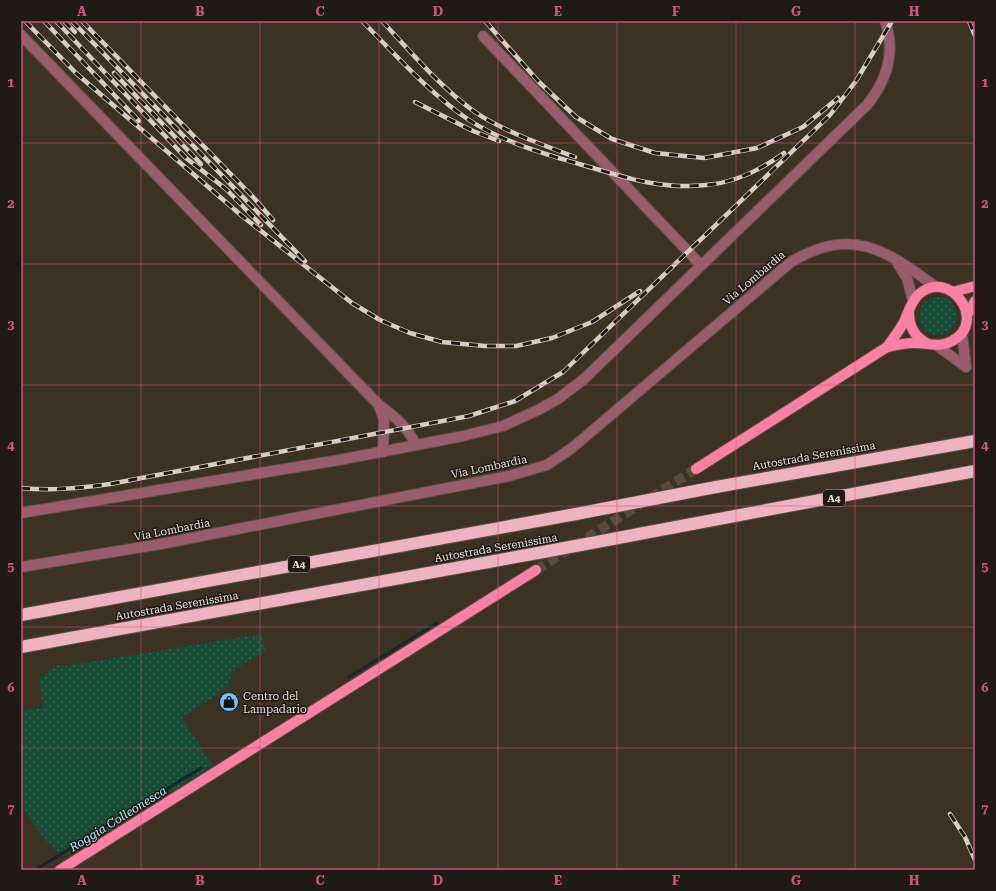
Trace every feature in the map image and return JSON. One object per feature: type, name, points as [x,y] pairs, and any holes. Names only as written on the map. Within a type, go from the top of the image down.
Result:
[{"type":"highway","name":"Autostrada Serenissima","points":[[21,615],[716,487],[975,441]]},
{"type":"highway","name":"Autostrada Serenissima","points":[[21,647],[538,554],[975,472]]},
{"type":"main road","points":[[954,292],[975,286]]},
{"type":"main road","points":[[696,469],[887,347],[902,344],[931,344],[950,342],[962,333],[966,324],[967,315],[965,306],[954,292],[936,287],[926,289],[919,294],[899,330],[887,347]]},
{"type":"main road","points":[[967,315],[975,301]]},
{"type":"main road","points":[[911,306],[909,320],[912,330],[918,338],[931,344]]},
{"type":"main road","points":[[60,870],[536,570]]},
{"type":"street","points":[[21,513],[383,452],[464,436],[503,426],[558,399],[584,379],[873,98],[884,79],[891,55],[890,36],[885,21]]},
{"type":"street","points":[[21,35],[378,404],[398,419],[411,433],[416,445]]},
{"type":"street","points":[[483,36],[701,265]]},
{"type":"street","name":"Via Lombardia","points":[[21,567],[161,544],[509,476],[543,466],[564,455],[602,424],[791,262],[814,250],[828,245],[860,244],[875,249],[889,256],[936,287]]},
{"type":"street","name":"Via Lombardia","points":[[889,256],[898,263],[905,272],[911,306]]},
{"type":"street","points":[[931,344],[966,367],[962,333]]},
{"type":"street","points":[[378,404],[384,419],[383,452]]},
{"type":"green space","points":[[934,297],[942,297],[949,300],[954,305],[957,316],[954,327],[949,332],[942,335],[934,335],[927,332],[922,327],[919,320],[919,312],[922,305],[927,300]]},
{"type":"green space","points":[[261,634],[266,651],[236,670],[229,681],[229,687],[182,717],[213,766],[85,845],[64,856],[49,845],[21,807],[21,711],[43,708],[39,679],[57,665],[67,666]]},
{"type":"waterway","name":"Roggia Colleonesca","points":[[349,677],[437,623]]},
{"type":"waterway","name":"Roggia Colleonesca","points":[[35,870],[201,768]]},
{"type":"tunnel","points":[[536,570],[696,469]]},
{"type":"railway","points":[[25,21],[77,74],[242,216],[352,303],[380,320],[410,333],[442,342],[485,346],[516,346],[552,338],[592,322],[640,291]]},
{"type":"railway","points":[[44,21],[139,121]]},
{"type":"railway","points":[[56,21],[186,158],[226,189],[261,225]]},
{"type":"railway","points":[[64,21],[75,32]]},
{"type":"railway","points":[[72,21],[305,261]]},
{"type":"railway","points":[[82,21],[254,198],[273,220]]},
{"type":"railway","points":[[362,21],[427,86],[469,120],[513,143],[545,154],[639,181],[672,186],[686,186],[716,184],[737,178],[757,170],[784,153]]},
{"type":"railway","points":[[382,21],[450,92],[475,112],[510,131],[575,157]]},
{"type":"railway","points":[[485,21],[539,82],[576,117],[612,139],[655,153],[704,158],[757,148],[803,127],[838,98]]},
{"type":"railway","points":[[21,488],[66,489],[110,484],[469,416],[515,401],[563,372],[830,115],[856,81],[892,21]]},
{"type":"railway","points":[[969,21],[975,36]]},
{"type":"railway","points":[[114,73],[201,164]]},
{"type":"railway","points":[[415,102],[473,131],[499,141]]},
{"type":"railway","points":[[950,814],[965,837],[975,860]]},
{"type":"place","name":"Centro del Lampadario","points":[[229,702]]}]
